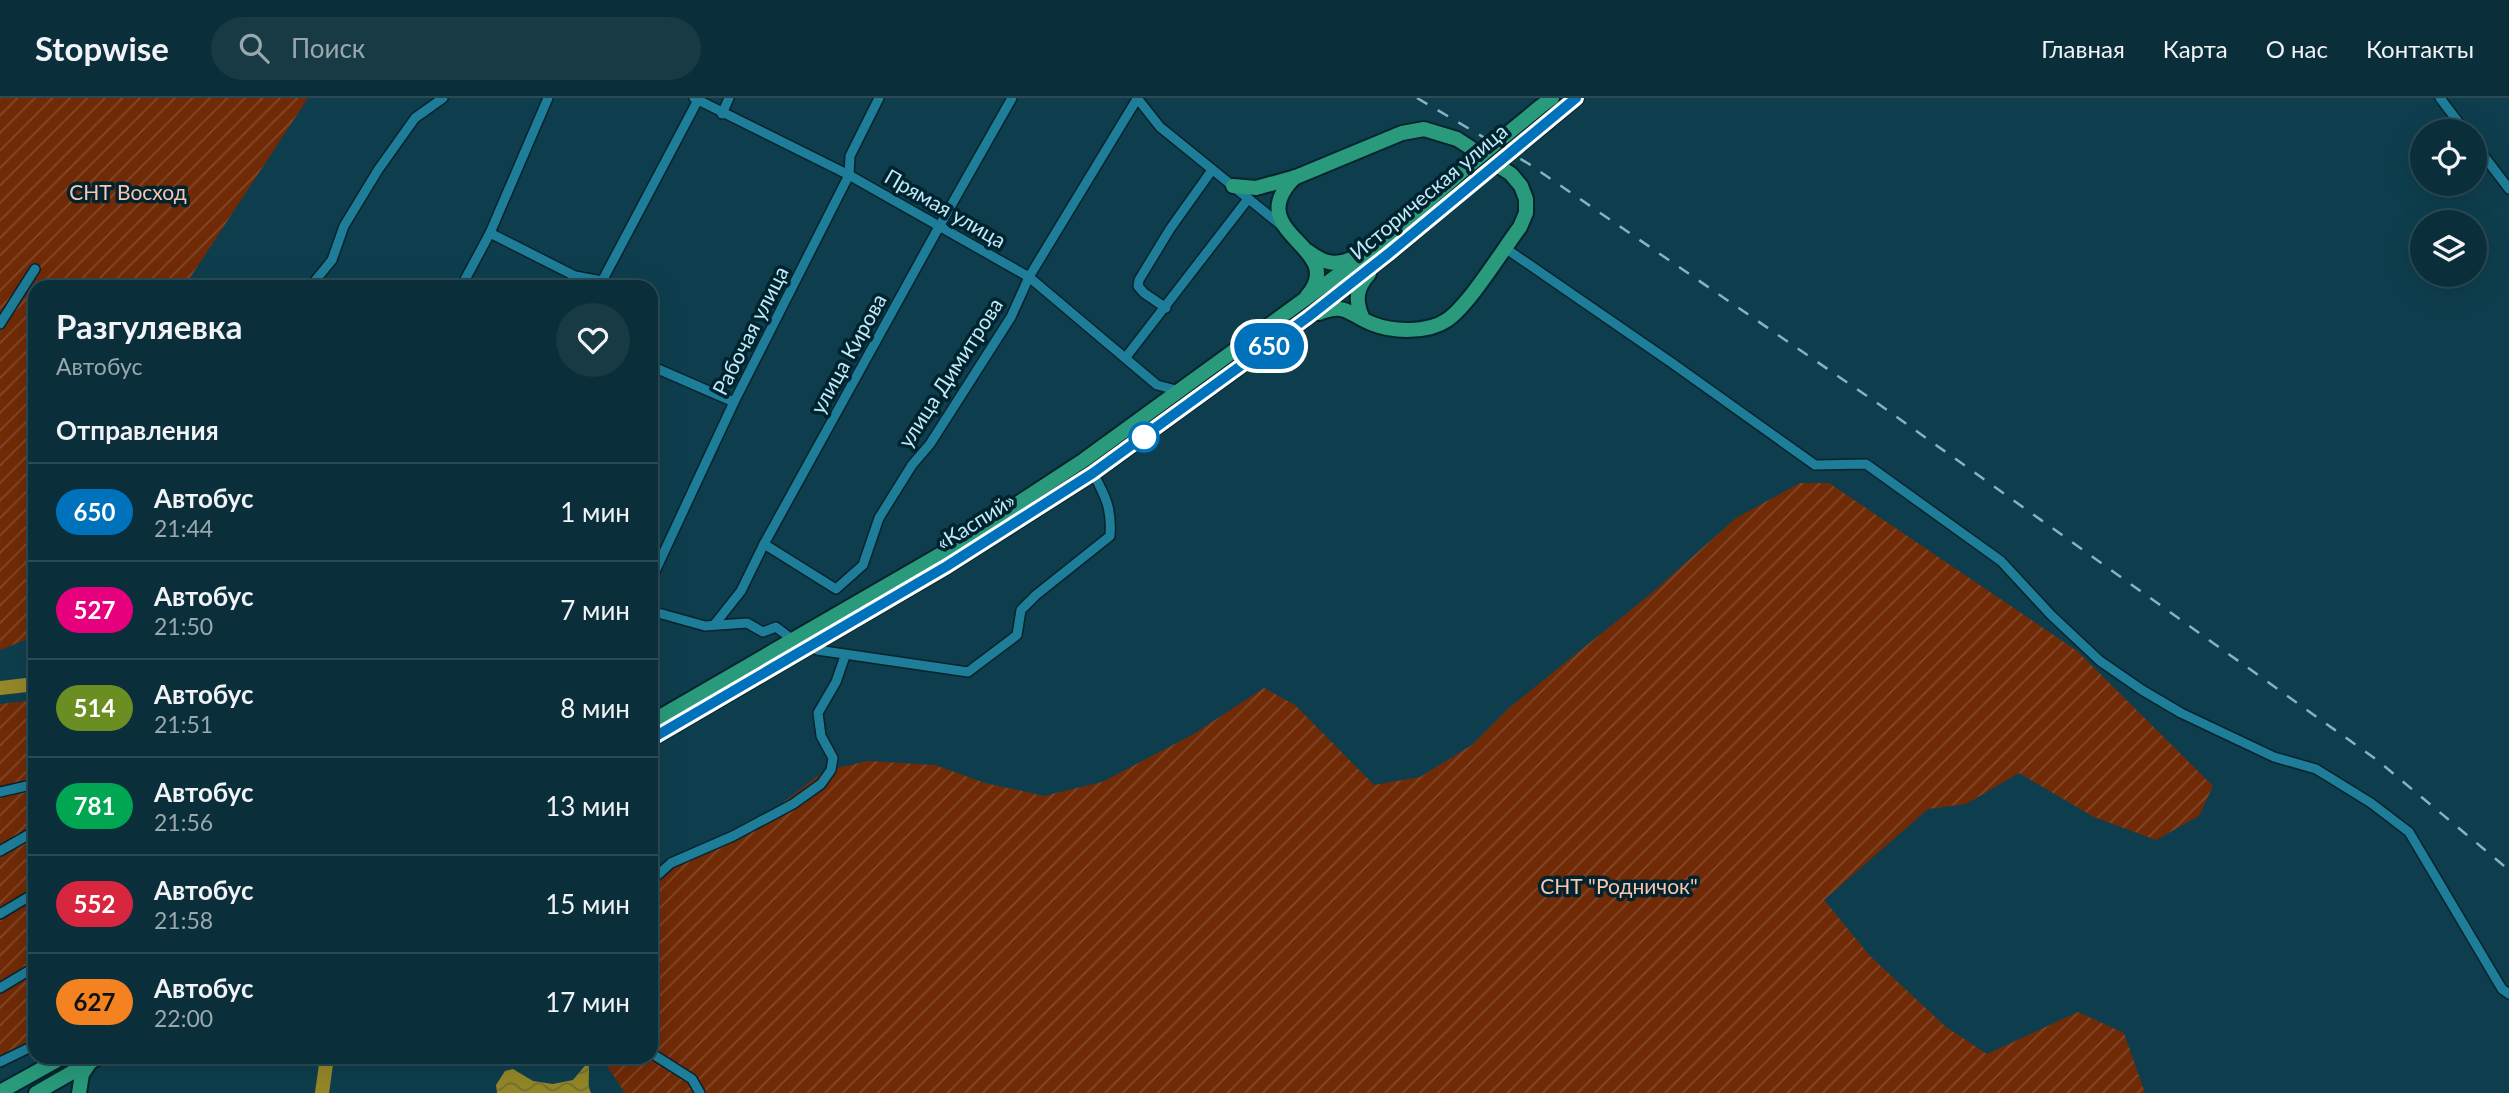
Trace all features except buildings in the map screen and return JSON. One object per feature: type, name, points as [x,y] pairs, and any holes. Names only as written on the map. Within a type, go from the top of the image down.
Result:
[{"type":"highway","name":"Историческая улица","points":[[1303,311],[1388,254],[1576,98]]},
{"type":"highway","name":"Историческая улица","points":[[1303,311],[1467,167],[1546,103]]},
{"type":"highway","points":[[1233,186],[1256,188],[1296,177],[1402,134],[1424,129],[1457,139],[1511,174],[1521,186],[1525,199],[1526,213],[1520,227],[1462,305],[1446,321],[1430,327],[1405,330],[1373,324],[1346,308],[1303,311],[1313,289],[1317,268],[1303,246]]},
{"type":"highway","points":[[1296,177],[1284,188],[1278,208],[1283,227],[1303,246],[1328,263],[1346,261],[1371,251]]},
{"type":"highway","points":[[1362,317],[1357,302],[1358,290],[1388,254]]},
{"type":"highway","name":"«Каспий»","points":[[658,719],[807,646],[1303,311]]},
{"type":"highway","name":"«Каспий»","points":[[658,735],[947,566],[1093,473],[1303,311]]},
{"type":"highway","points":[[0,1092],[49,1064]]},
{"type":"highway","points":[[38,1092],[86,1064]]},
{"type":"highway","points":[[79,1093],[82,1074],[91,1064]]},
{"type":"highway","points":[[38,1092],[63,1090],[70,1093]]},
{"type":"street","points":[[316,280],[332,260],[344,226],[378,170],[415,118],[443,98]]},
{"type":"street","points":[[465,280],[491,233],[548,98]]},
{"type":"street","points":[[722,114],[729,98]]},
{"type":"street","name":"Рабочая улица","points":[[658,565],[734,402],[849,175],[850,156],[879,98]]},
{"type":"street","name":"улица Кирова","points":[[714,625],[741,591],[764,544],[1012,98]]},
{"type":"street","points":[[2440,98],[2456,119]]},
{"type":"street","points":[[603,280],[696,99]]},
{"type":"street","name":"Прямая улица","points":[[696,99],[849,175],[1029,277],[1157,385]]},
{"type":"street","points":[[1137,99],[1160,127],[1283,227]]},
{"type":"street","name":"улица Димитрова","points":[[764,544],[836,589],[863,565],[879,518],[1011,317],[1029,277],[1137,99]]},
{"type":"street","points":[[2487,160],[2509,188]]},
{"type":"street","points":[[1166,308],[1144,293],[1138,286],[1139,280],[1170,229],[1212,170]]},
{"type":"street","points":[[1126,358],[1248,199]]},
{"type":"street","points":[[491,233],[588,280]]},
{"type":"street","points":[[1504,248],[1815,465],[1866,464],[2001,561],[2051,615],[2100,661],[2142,690],[2181,713],[2274,757],[2316,769],[2371,803],[2409,832],[2472,941],[2502,989],[2509,994]]},
{"type":"street","points":[[29,280],[36,269]]},
{"type":"street","points":[[0,324],[28,281]]},
{"type":"street","points":[[658,369],[734,402]]},
{"type":"street","points":[[1154,410],[1157,404],[1157,385],[1181,391]]},
{"type":"street","points":[[658,613],[705,626],[747,623],[763,632],[776,627],[807,646],[845,656],[968,672],[1017,635],[1021,610],[1036,595],[1110,536],[1108,501],[1093,473]]},
{"type":"street","points":[[658,875],[671,863],[733,836],[793,804],[821,784],[831,770],[833,758],[821,736],[818,713],[836,682],[845,656]]},
{"type":"street","points":[[0,792],[28,786]]},
{"type":"street","points":[[0,851],[28,835]]},
{"type":"street","points":[[0,914],[28,897]]},
{"type":"street","points":[[0,988],[28,971]]},
{"type":"street","points":[[0,1062],[28,1053]]},
{"type":"street","points":[[658,1057],[692,1079],[699,1093]]},
{"type":"green space","name":"СНТ Восход","points":[[0,98],[308,98],[189,280],[28,280],[28,639],[0,650]]},
{"type":"green space","name":"СНТ \"Родничок\"","points":[[1800,483],[1829,483],[2077,651],[2213,786],[2199,816],[2156,840],[2094,817],[2019,773],[1966,804],[1928,809],[1824,900],[1870,956],[1946,1027],[1987,1054],[2078,1012],[2124,1033],[2145,1093],[625,1093],[606,1064],[658,1064],[658,869],[670,859],[772,811],[824,771],[868,761],[935,765],[985,783],[1044,796],[1102,782],[1192,735],[1264,688],[1295,705],[1374,785],[1420,777],[1472,745],[1510,707],[1653,592],[1736,518]]},
{"type":"green space","points":[[28,701],[28,1052],[0,1066],[0,704]]},
{"type":"water","points":[[588,1064],[591,1093],[497,1093],[496,1085],[505,1071],[513,1069],[533,1081],[553,1084],[573,1080]]},
{"type":"waterway","points":[[0,688],[28,685]]},
{"type":"waterway","points":[[322,1093],[326,1064]]},
{"type":"railway","points":[[1417,98],[1529,164],[1880,405],[2377,760],[2509,870]]},
{"type":"bus line","name":"650","points":[[658,735],[947,566],[1138,442],[1308,317],[1576,98]]}]
